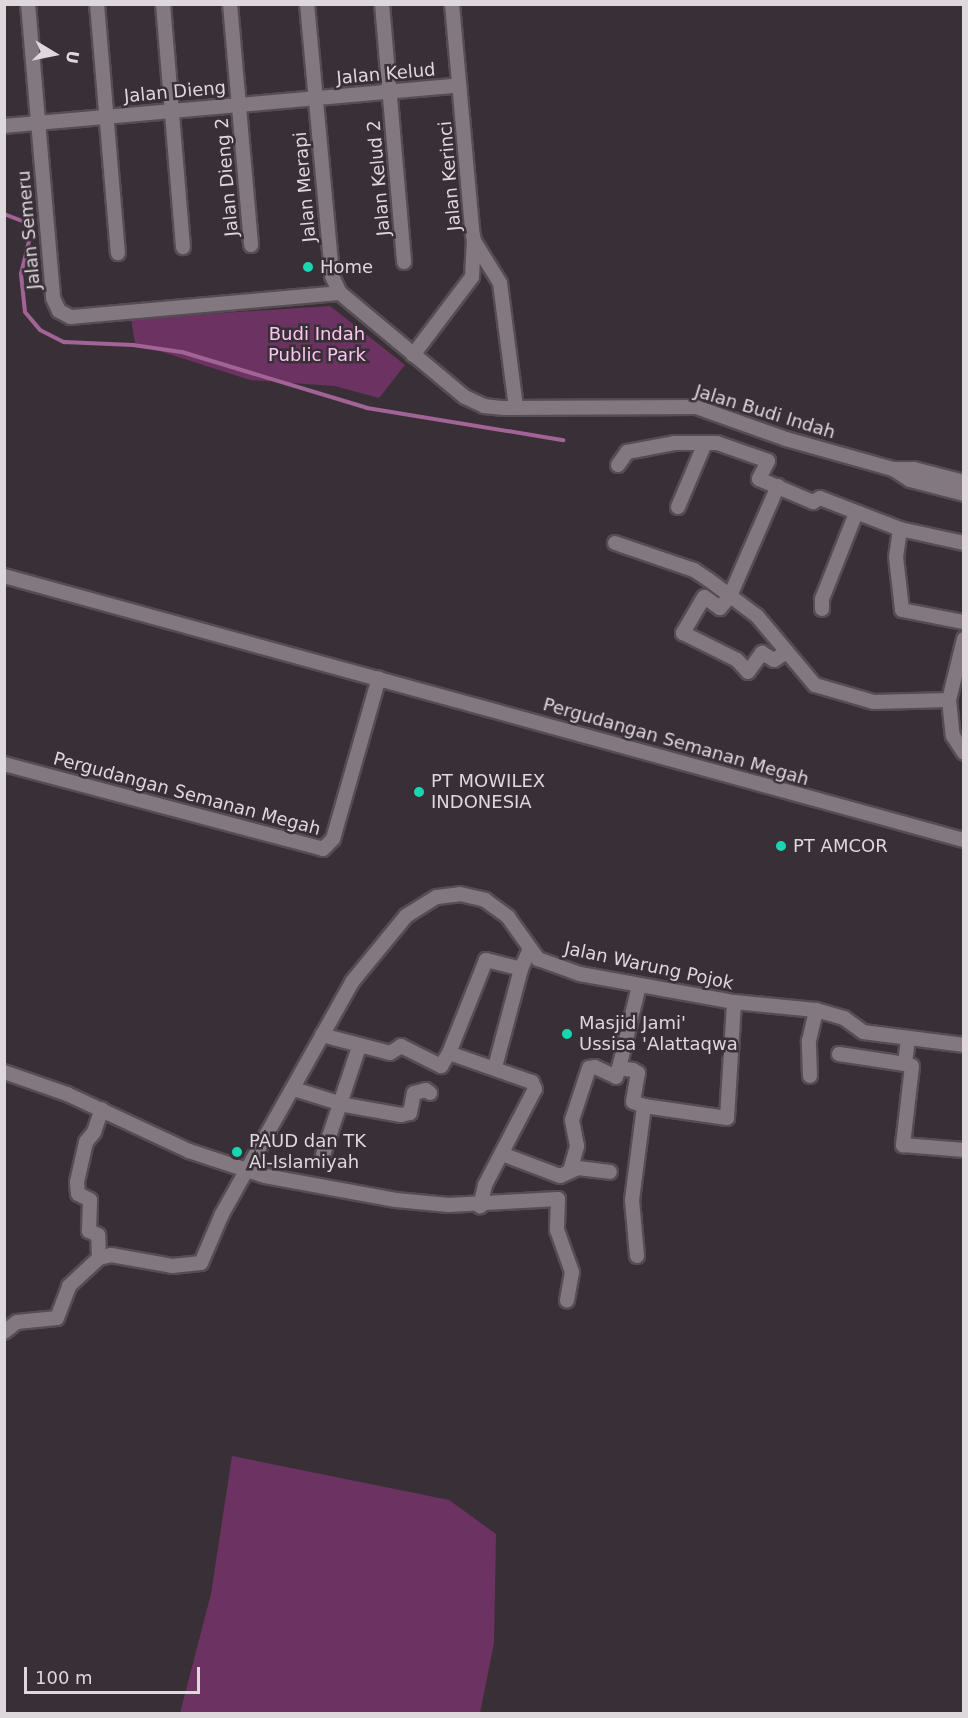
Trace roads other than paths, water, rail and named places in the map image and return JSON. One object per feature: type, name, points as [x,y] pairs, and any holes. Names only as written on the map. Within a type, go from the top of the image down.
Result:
[{"type":"street","name":"Jalan Semeru","points":[[28,4],[53,298],[64,316],[340,293]]},
{"type":"street","points":[[97,4],[118,253]]},
{"type":"street","points":[[163,4],[183,246]]},
{"type":"street","name":"Jalan Dieng 2","points":[[230,4],[251,245]]},
{"type":"street","name":"Jalan Merapi","points":[[307,4],[330,267],[340,293],[413,355],[474,402],[516,408]]},
{"type":"street","name":"Jalan Kelud 2","points":[[382,4],[404,262]]},
{"type":"street","name":"Jalan Kerinci","points":[[452,4],[474,241],[495,274],[503,296],[516,408]]},
{"type":"street","name":"Jalan Kelud","points":[[315,98],[459,85]]},
{"type":"street","name":"Jalan Dieng","points":[[4,126],[315,98]]},
{"type":"street","points":[[413,355],[472,277],[474,241]]},
{"type":"street","points":[[472,277],[495,274]]},
{"type":"street","name":"Jalan Budi Indah","points":[[516,408],[696,407],[774,435],[894,469],[914,469],[963,482]]},
{"type":"street","points":[[618,465],[627,452],[674,443],[717,443],[768,461],[759,479],[813,501],[820,498],[900,529],[963,543]]},
{"type":"street","points":[[678,507],[705,443]]},
{"type":"street","name":"Jalan Budi Indah","points":[[894,469],[910,480],[963,494]]},
{"type":"street","points":[[777,486],[730,596],[720,608],[704,597],[683,633],[736,660],[736,664],[748,672],[762,653],[774,660],[787,652]]},
{"type":"street","points":[[822,609],[822,600],[856,513]]},
{"type":"street","points":[[900,529],[896,556],[902,610],[963,622]]},
{"type":"street","points":[[615,543],[694,570],[756,616],[815,685],[874,702],[949,700]]},
{"type":"street","name":"Pergudangan Semanan Megah","points":[[4,576],[963,840]]},
{"type":"street","points":[[963,639],[949,700],[953,736],[963,753]]},
{"type":"street","name":"Pergudangan Semanan Megah","points":[[4,764],[323,849],[333,839],[379,678]]},
{"type":"street","name":"Jalan Warung Pojok","points":[[99,1258],[111,1255],[172,1266],[201,1263],[247,1171],[322,1035],[370,958],[406,916],[429,899],[454,894],[485,900],[508,917],[530,949],[545,962],[639,986],[734,1002],[816,1010],[844,1018],[863,1032],[963,1045]]},
{"type":"street","points":[[495,1067],[510,1023],[521,969],[530,949]]},
{"type":"street","points":[[322,1035],[359,1047],[390,1053],[401,1046],[441,1066],[449,1053],[486,960],[521,969]]},
{"type":"street","points":[[567,1301],[572,1272],[557,1230],[558,1199],[577,1146],[572,1120],[589,1068],[616,1077],[639,986]]},
{"type":"street","points":[[619,1068],[638,1073],[633,1102],[644,1106],[727,1118],[734,1002]]},
{"type":"street","points":[[810,1076],[809,1041],[816,1010]]},
{"type":"street","points":[[905,1064],[908,1039]]},
{"type":"street","points":[[323,1155],[359,1047]]},
{"type":"street","points":[[449,1053],[495,1067],[535,1085],[485,1185],[480,1206]]},
{"type":"street","points":[[839,1054],[912,1066],[903,1145],[963,1150]]},
{"type":"street","points":[[4,1072],[102,1109],[169,1143],[247,1171],[396,1200],[480,1206],[558,1199]]},
{"type":"street","points":[[294,1089],[339,1104],[407,1115],[414,1094],[426,1090],[430,1093]]},
{"type":"street","points":[[637,1256],[632,1200],[644,1106]]},
{"type":"street","points":[[4,1332],[17,1322],[57,1318],[69,1286],[99,1258],[98,1235],[89,1231],[90,1200],[78,1194],[77,1182],[86,1142],[94,1132],[102,1109]]},
{"type":"street","points":[[502,1154],[568,1174],[579,1168],[610,1172]]},
{"type":"waterway","points":[[4,214],[33,225],[21,274],[25,312],[40,330],[64,342],[133,345],[182,352],[367,408],[563,440]]},
{"type":"place","name":"Home","points":[[308,267]]},
{"type":"place","name":"PT MOWILEX INDONESIA","points":[[419,792]]},
{"type":"place","name":"PT AMCOR","points":[[781,846]]},
{"type":"place","name":"Masjid Jami' Ussisa 'Alattaqwa","points":[[567,1034]]},
{"type":"place","name":"PAUD dan TK Al-Islamiyah","points":[[237,1152]]},
{"type":"park label","name":"Budi Indah Public Park","points":[[317,345]]}]
